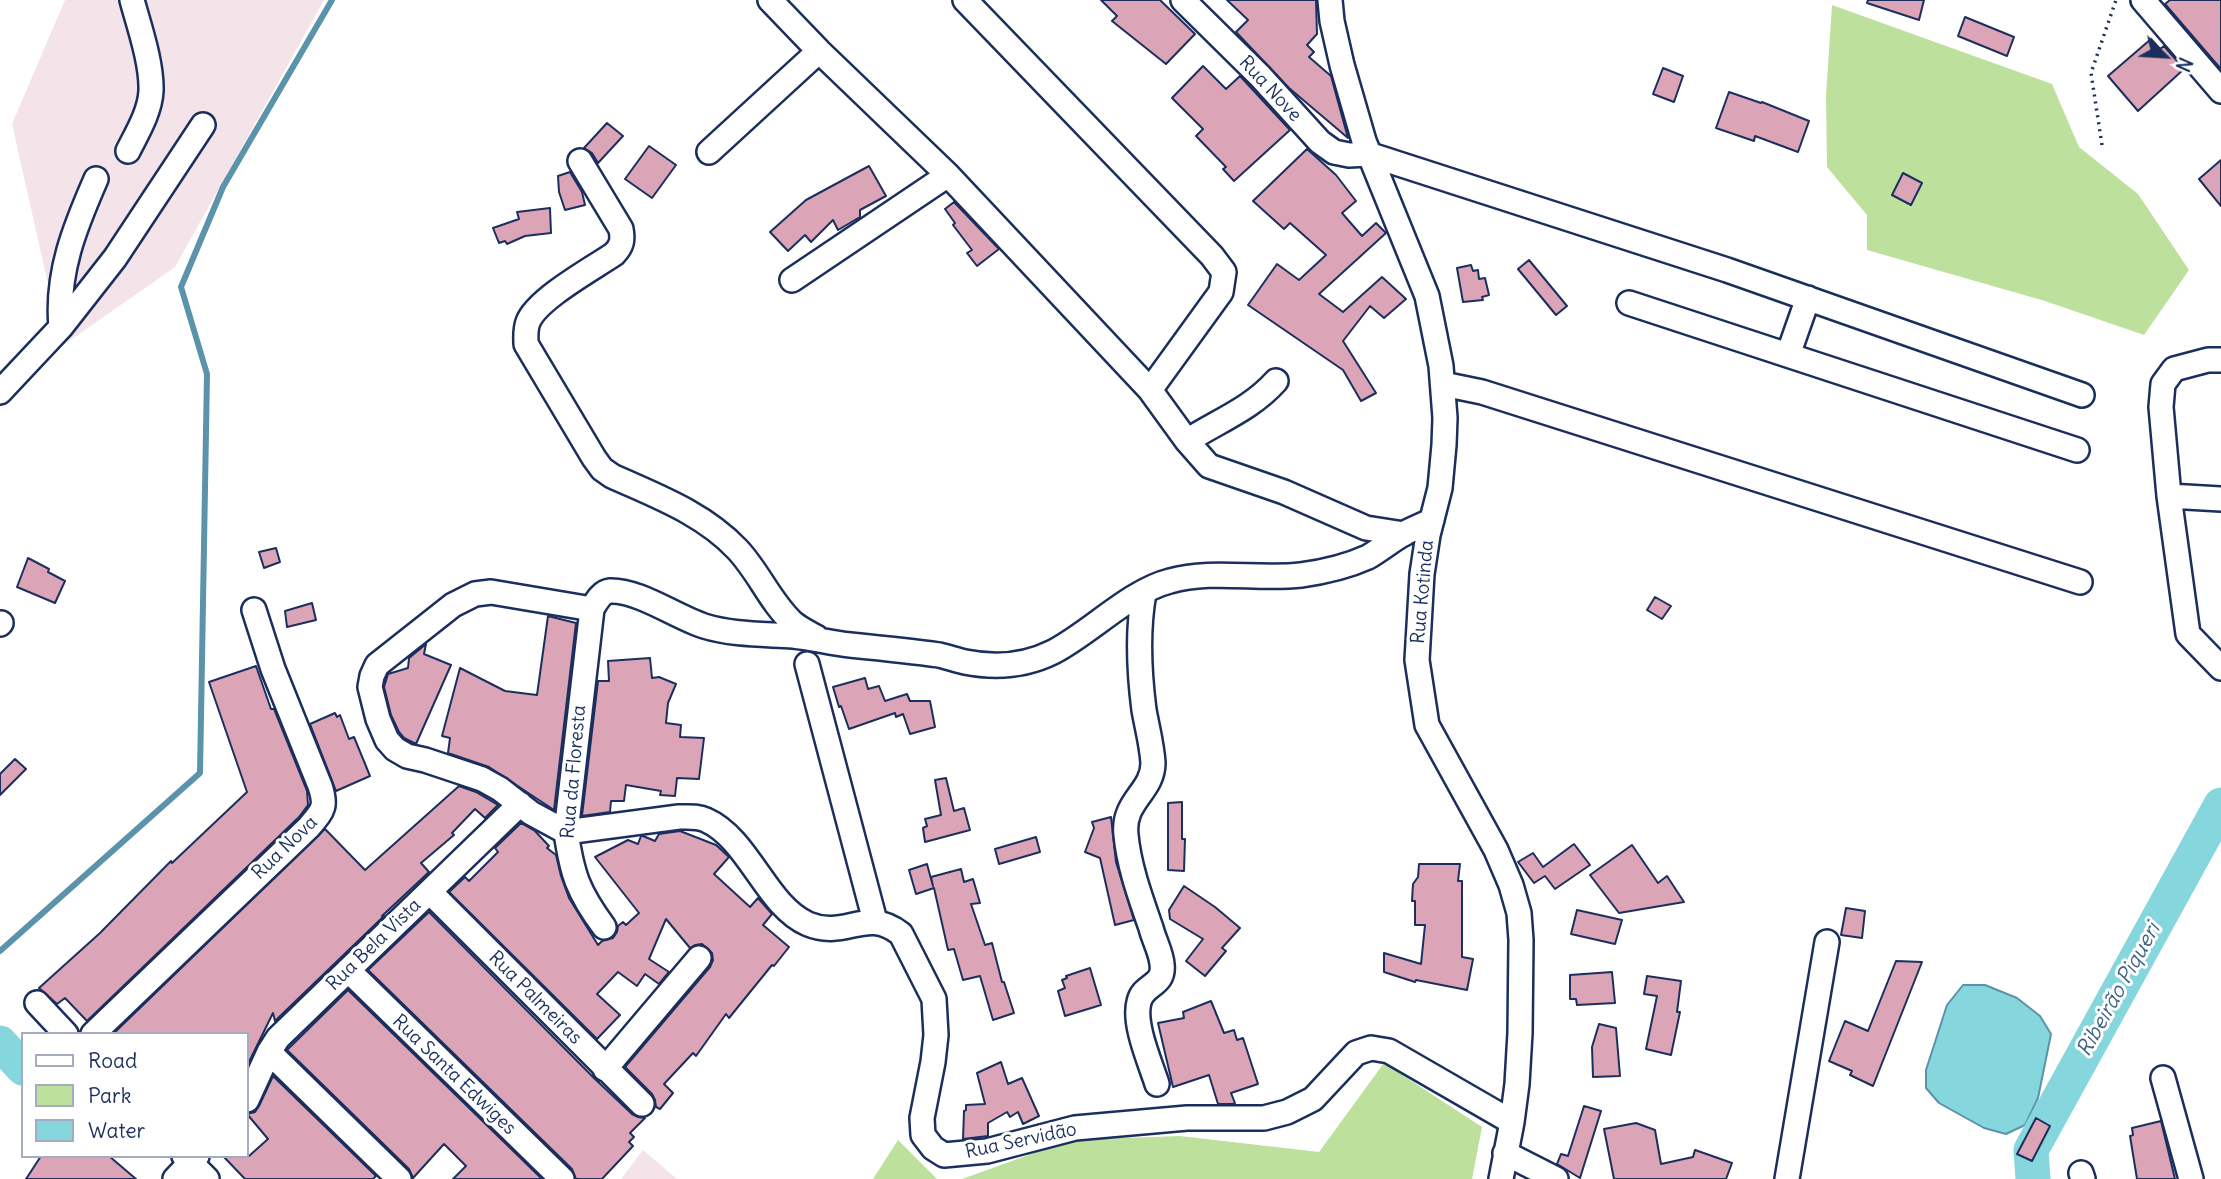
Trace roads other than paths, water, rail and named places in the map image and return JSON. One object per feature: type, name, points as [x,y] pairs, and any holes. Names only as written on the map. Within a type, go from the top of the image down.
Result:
[{"type":"street","points":[[128,151],[147,110],[151,90],[132,0]]},
{"type":"street","points":[[770,0],[948,175],[1150,390],[1209,466],[1284,492],[1366,528],[1404,534]]},
{"type":"street","points":[[965,0],[1212,256],[1224,272],[1221,292],[1150,390]]},
{"type":"street","name":"Rua Nove","points":[[1182,0],[1260,76],[1320,142],[1334,152],[1349,155],[1368,154],[1727,270],[2082,395]]},
{"type":"street","name":"Rua Kotinda","points":[[1330,0],[1342,65],[1368,154],[1427,296],[1443,384],[1444,445],[1440,488],[1422,574],[1418,616],[1418,668],[1427,725],[1496,850],[1516,899],[1521,923],[1520,1033],[1512,1122],[1501,1179]]},
{"type":"street","points":[[2143,0],[2221,91]]},
{"type":"street","points":[[709,152],[819,51]]},
{"type":"street","points":[[0,392],[61,327],[115,258],[203,125]]},
{"type":"street","points":[[580,161],[621,229],[621,248],[539,305],[525,329],[526,344],[602,469],[713,527],[738,550],[794,624],[822,640]]},
{"type":"street","points":[[792,281],[948,175]]},
{"type":"street","points":[[61,327],[59,308],[64,264],[77,223],[96,179]]},
{"type":"street","points":[[1788,355],[1808,298]]},
{"type":"street","points":[[1629,303],[2077,450]]},
{"type":"street","points":[[2218,661],[2188,634],[2169,496],[2161,407],[2163,384],[2174,369],[2208,360],[2221,360]]},
{"type":"street","points":[[1187,441],[1208,427],[1237,414],[1265,394],[1276,381]]},
{"type":"street","points":[[1443,384],[1482,392],[2080,582]]},
{"type":"street","points":[[2169,496],[2221,499]]},
{"type":"street","points":[[807,664],[875,921],[835,929],[804,923],[782,903],[730,839],[708,821],[697,817],[654,819],[566,832],[482,779],[407,756],[387,740],[377,719],[370,687],[377,665],[420,630],[453,605],[475,594],[491,592],[592,609],[604,593],[619,593],[648,601],[703,626],[720,630],[892,648],[964,662],[1003,666],[1053,652],[1163,583],[1189,577],[1275,577],[1339,567],[1365,558],[1432,520]]},
{"type":"street","points":[[1144,593],[1140,617],[1141,673],[1153,765],[1151,776],[1130,806],[1126,817],[1126,835],[1136,881],[1162,959],[1163,971],[1160,980],[1143,992],[1137,1013],[1157,1084]]},
{"type":"street","name":"Rua da Floresta","points":[[592,609],[566,832],[569,858],[579,889],[604,927]]},
{"type":"street","name":"Rua Nova","points":[[95,1032],[322,812],[325,799],[254,610]]},
{"type":"street","name":"Rua Bela Vista","points":[[248,1098],[278,1038],[520,804]]},
{"type":"street","name":"Rua Palmeiras","points":[[430,892],[642,1104]]},
{"type":"street","name":"Rua Servidão","points":[[875,921],[886,923],[901,934],[934,999],[936,1035],[922,1118],[923,1135],[933,1148],[944,1154],[987,1151],[1075,1128],[1187,1118],[1264,1118],[1287,1112],[1312,1099],[1356,1053],[1371,1048],[1389,1051],[1512,1122]]},
{"type":"street","points":[[1787,1179],[1827,942]]},
{"type":"street","points":[[605,1069],[699,958]]},
{"type":"street","name":"Rua Santa Edwiges","points":[[348,970],[562,1179]]},
{"type":"street","points":[[37,1003],[64,1032]]},
{"type":"street","points":[[269,1052],[398,1179]]},
{"type":"street","points":[[2163,1078],[2191,1179]]},
{"type":"street","points":[[1505,1153],[1556,1179]]},
{"type":"street","points":[[186,1164],[208,1179]]},
{"type":"water","points":[[1963,985],[1985,985],[2017,998],[2040,1016],[2051,1034],[2038,1098],[2025,1125],[2006,1134],[1984,1128],[1939,1103],[1926,1088],[1926,1070],[1947,1005]]},
{"type":"waterway","points":[[0,951],[200,773],[207,374],[181,287],[223,187],[332,0]]},
{"type":"waterway","name":"Ribeirão Piqueri","points":[[2033,1179],[2031,1150],[2221,805]]},
{"type":"waterway","name":"Ribeirão Piqueri","points":[[0,1043],[21,1066]]}]
